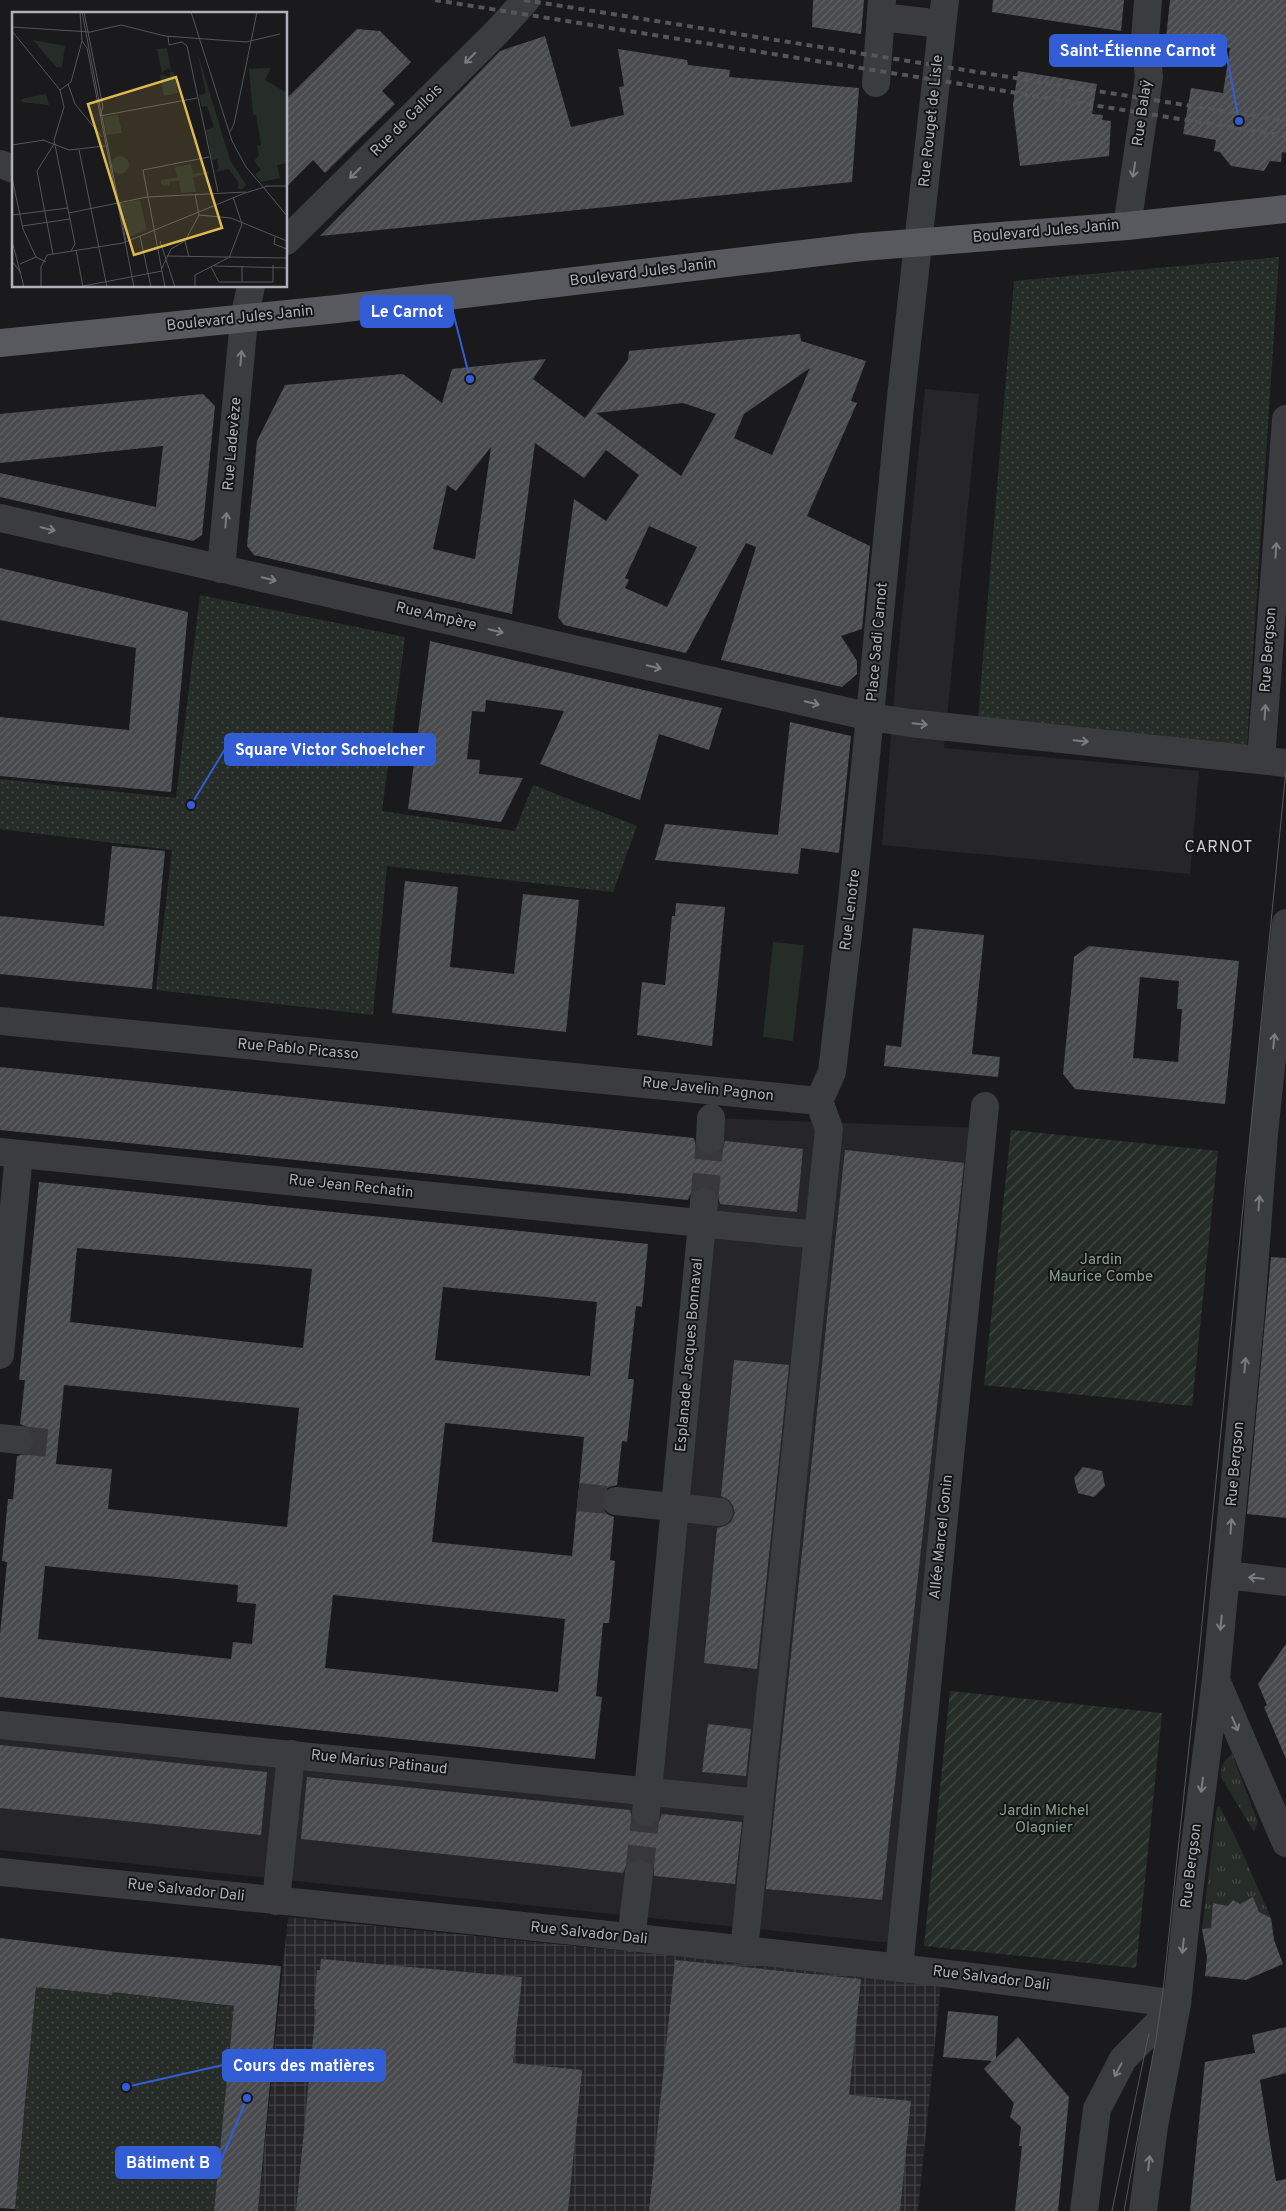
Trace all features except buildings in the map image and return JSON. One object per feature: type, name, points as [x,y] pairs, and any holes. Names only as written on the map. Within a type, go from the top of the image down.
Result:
[{"type":"main road","name":"Boulevard Jules Janin","points":[[0,343],[244,319],[862,247],[1127,226],[1286,209]]},
{"type":"street","name":"Rue de Gallois","points":[[288,239],[497,32],[526,0]]},
{"type":"street","name":"Rue Balaÿ","points":[[1127,226],[1149,77],[1145,39],[1148,0]]},
{"type":"street","points":[[876,83],[882,9],[944,12]]},
{"type":"street","name":"Rue Rouget de Lisle","points":[[920,243],[944,12]]},
{"type":"street","points":[[0,164],[12,168]]},
{"type":"street","name":"Place Sadi Carnot","points":[[920,243],[901,397],[872,717],[910,723],[1274,762]]},
{"type":"street","points":[[244,319],[251,288]]},
{"type":"street","name":"Rue Ladevèze","points":[[221,568],[244,319]]},
{"type":"street","name":"Rue Bergson","points":[[1274,762],[1286,419]]},
{"type":"street","name":"Rue Ampère","points":[[0,518],[872,717]]},
{"type":"street","name":"Rue Lenotre","points":[[819,1101],[832,1072],[872,717]]},
{"type":"street","name":"Rue Bergson","points":[[1143,2211],[1154,2126],[1177,2004],[1216,1679],[1264,1134],[1286,923]]},
{"type":"street","name":"Rue Pablo Picasso","points":[[0,1021],[596,1079]]},
{"type":"street","name":"Rue Javelin Pagnon","points":[[596,1079],[819,1101]]},
{"type":"street","points":[[744,1950],[759,1803],[780,1518],[818,1235],[829,1129],[819,1101]]},
{"type":"street","name":"Allée Marcel Gonin","points":[[899,1968],[985,1106]]},
{"type":"street","points":[[0,1355],[10,1153]]},
{"type":"street","name":"Rue Jean Rechatin","points":[[10,1153],[703,1213],[818,1235]]},
{"type":"street","name":"Esplanade Jacques Bonnaval","points":[[647,1801],[703,1213]]},
{"type":"street","points":[[616,1501],[719,1512]]},
{"type":"street","points":[[1226,1575],[1286,1582]]},
{"type":"street","points":[[1216,1679],[1286,1844]]},
{"type":"street","name":"Rue Marius Patinaud","points":[[0,1725],[291,1754],[647,1801],[759,1803]]},
{"type":"street","points":[[276,1900],[291,1754]]},
{"type":"street","name":"Rue Salvador Dali","points":[[0,1872],[744,1950],[1177,2004]]},
{"type":"street","points":[[631,1938],[639,1874]]},
{"type":"street","points":[[1084,2211],[1097,2109],[1123,2060],[1177,2004]]},
{"type":"shaded area","points":[[925,389],[979,394],[944,748],[1199,771],[1190,874],[882,845],[897,663]]},
{"type":"shaded area","points":[[711,1118],[983,1128],[901,1944],[0,1850],[0,1725],[649,1790]]},
{"type":"shaded area","points":[[288,1917],[941,1983],[918,2211],[258,2211]]},
{"type":"green space","points":[[1279,257],[1247,745],[978,719],[1014,281]]},
{"type":"green space","points":[[200,595],[405,637],[382,811],[515,831],[533,785],[637,826],[613,892],[387,866],[373,1015],[156,990],[172,850],[0,829],[0,779],[176,798]]},
{"type":"green space","points":[[773,942],[804,945],[793,1041],[763,1037]]},
{"type":"green space","name":"Jardin Maurice Combe","points":[[1011,1130],[1218,1151],[1192,1406],[984,1385]]},
{"type":"green space","name":"Jardin Michel Olagnier","points":[[950,1691],[1162,1713],[1136,1968],[924,1946]]},
{"type":"green space","points":[[1232,1754],[1258,1822],[1254,1832],[1221,1777],[1223,1764]]},
{"type":"green space","points":[[1217,1806],[1220,1807],[1239,1845],[1271,1918],[1259,1912],[1253,1897],[1240,1904],[1233,1901],[1228,1906],[1214,1903],[1211,1928],[1202,1929]]},
{"type":"green space","points":[[36,1987],[111,1995],[112,1992],[239,2007],[231,2037],[214,2211],[15,2211]]},
{"type":"tunnel","points":[[704,1202],[710,1139]]},
{"type":"tunnel","points":[[19,1440],[58,1444]]},
{"type":"tunnel","points":[[578,1497],[616,1501]]},
{"type":"tunnel","points":[[639,1874],[646,1812]]},
{"type":"tram line","points":[[1124,2211],[1163,1991],[1200,1644],[1286,770]]},
{"type":"tram line","points":[[1112,2211],[1149,2033]]},
{"type":"railway","points":[[435,0],[1286,136]]},
{"type":"railway","points":[[524,0],[1286,121]]},
{"type":"place","name":"Saint-Étienne Carnot","points":[[1239,121]]},
{"type":"place","name":"Le Carnot","points":[[470,379]]},
{"type":"place","name":"Square Victor Schoelcher","points":[[191,805]]},
{"type":"place","name":"Cours des matières","points":[[126,2087]]},
{"type":"place","name":"Bâtiment B","points":[[247,2098]]},
{"type":"district","name":"CARNOT","points":[[1219,848]]}]
